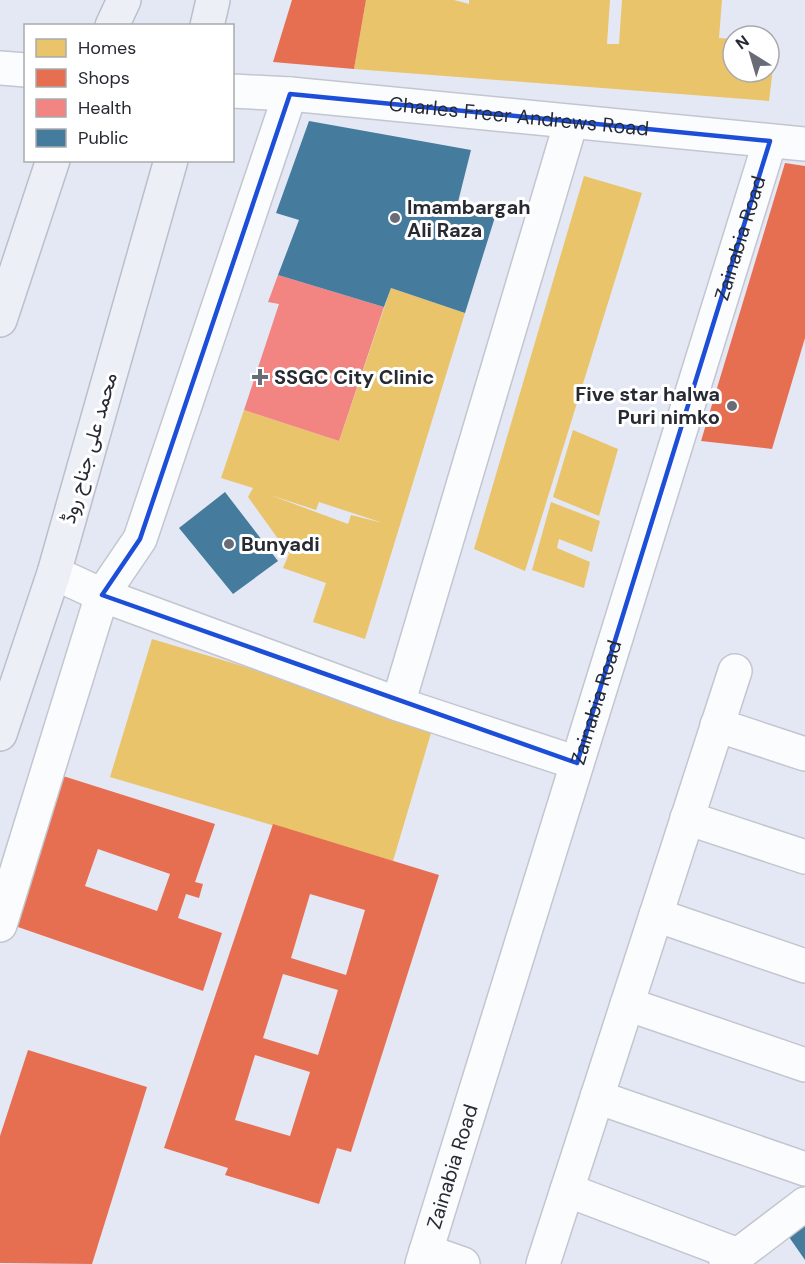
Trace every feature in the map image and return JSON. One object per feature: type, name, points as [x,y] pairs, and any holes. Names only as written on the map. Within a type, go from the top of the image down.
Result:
[{"type":"highway","points":[[113,24],[123,0]]},
{"type":"highway","points":[[207,24],[213,0]]},
{"type":"highway","points":[[0,320],[52,162]]},
{"type":"highway","name":"محمد علی جناح روڈ","points":[[0,734],[54,573],[170,162]]},
{"type":"street","points":[[0,68],[24,69]]},
{"type":"street","name":"Charles Freer Andrews Road","points":[[234,91],[290,94],[805,144]]},
{"type":"street","points":[[0,925],[102,595],[140,539],[290,94]]},
{"type":"street","points":[[398,704],[571,122]]},
{"type":"street","name":"Zainabia Road","points":[[424,1257],[770,141]]},
{"type":"street","points":[[54,573],[102,595],[398,704],[577,763]]},
{"type":"street","points":[[543,1264],[735,671]]},
{"type":"street","points":[[717,725],[805,754]]},
{"type":"street","points":[[687,818],[805,857]]},
{"type":"street","points":[[656,915],[805,966]]},
{"type":"street","points":[[627,1004],[805,1065]]},
{"type":"street","points":[[597,1097],[805,1169]]},
{"type":"street","points":[[567,1190],[732,1260],[805,1204]]},
{"type":"street","points":[[424,1257],[463,1264]]},
{"type":"highlighted area","points":[[290,94],[770,141],[577,763],[102,595],[140,539]]},
{"type":"building: Homes","points":[[366,0],[454,0],[469,4],[469,0],[610,0],[607,44],[619,44],[622,0],[722,0],[719,38],[721,38],[721,84],[771,84],[769,101],[354,69]]},
{"type":"building: Homes","points":[[584,176],[642,193],[525,571],[474,549]]},
{"type":"building: Homes","points":[[391,288],[465,313],[365,639],[313,622],[326,583],[283,568],[289,554],[248,497],[253,488],[221,478],[244,410],[339,441]],"holes":[[[270,495],[316,510],[319,502],[383,523],[351,515],[348,524]]]},
{"type":"building: Homes","points":[[573,430],[618,449],[599,516],[553,497]]},
{"type":"building: Homes","points":[[551,502],[600,521],[592,552],[559,539],[557,548],[590,562],[584,588],[532,570]]},
{"type":"building: Homes","points":[[152,639],[434,723],[393,861],[110,777]]},
{"type":"building: Shops","points":[[292,0],[366,0],[354,69],[273,62]]},
{"type":"building: Shops","points":[[785,163],[805,166],[805,338],[772,449],[701,441]]},
{"type":"building: Shops","points":[[63,776],[215,824],[195,882],[203,884],[199,898],[186,894],[178,918],[222,933],[203,991],[15,926]],"holes":[[[98,849],[170,874],[157,911],[85,886]]]},
{"type":"building: Shops","points":[[273,824],[439,875],[351,1152],[337,1148],[319,1204],[225,1175],[228,1168],[164,1148]],"holes":[[[310,894],[365,910],[346,975],[291,958]],[[283,974],[338,990],[318,1055],[263,1038]],[[255,1055],[310,1072],[290,1136],[235,1120]]]},
{"type":"building: Shops","points":[[28,1050],[147,1087],[92,1264],[0,1263],[0,1136]]},
{"type":"building: Health","points":[[278,275],[384,307],[339,441],[244,410],[279,304],[268,302]]},
{"type":"building: Public","name":"Imambargah Ali Raza","points":[[309,121],[471,150],[457,206],[495,217],[465,313],[391,288],[384,307],[278,275],[299,220],[276,213]]},
{"type":"building: Public","name":"Bunyadi","points":[[225,492],[278,561],[233,594],[179,528]]},
{"type":"building: Public","points":[[805,1213],[805,1260],[782,1227]]},
{"type":"place","name":"Imambargah Ali Raza","points":[[395,218]]},
{"type":"place","name":"SSGC City Clinic","points":[[260,377]]},
{"type":"place","name":"Five star halwa Puri nimko","points":[[732,406]]},
{"type":"place","name":"Bunyadi","points":[[229,544]]}]
